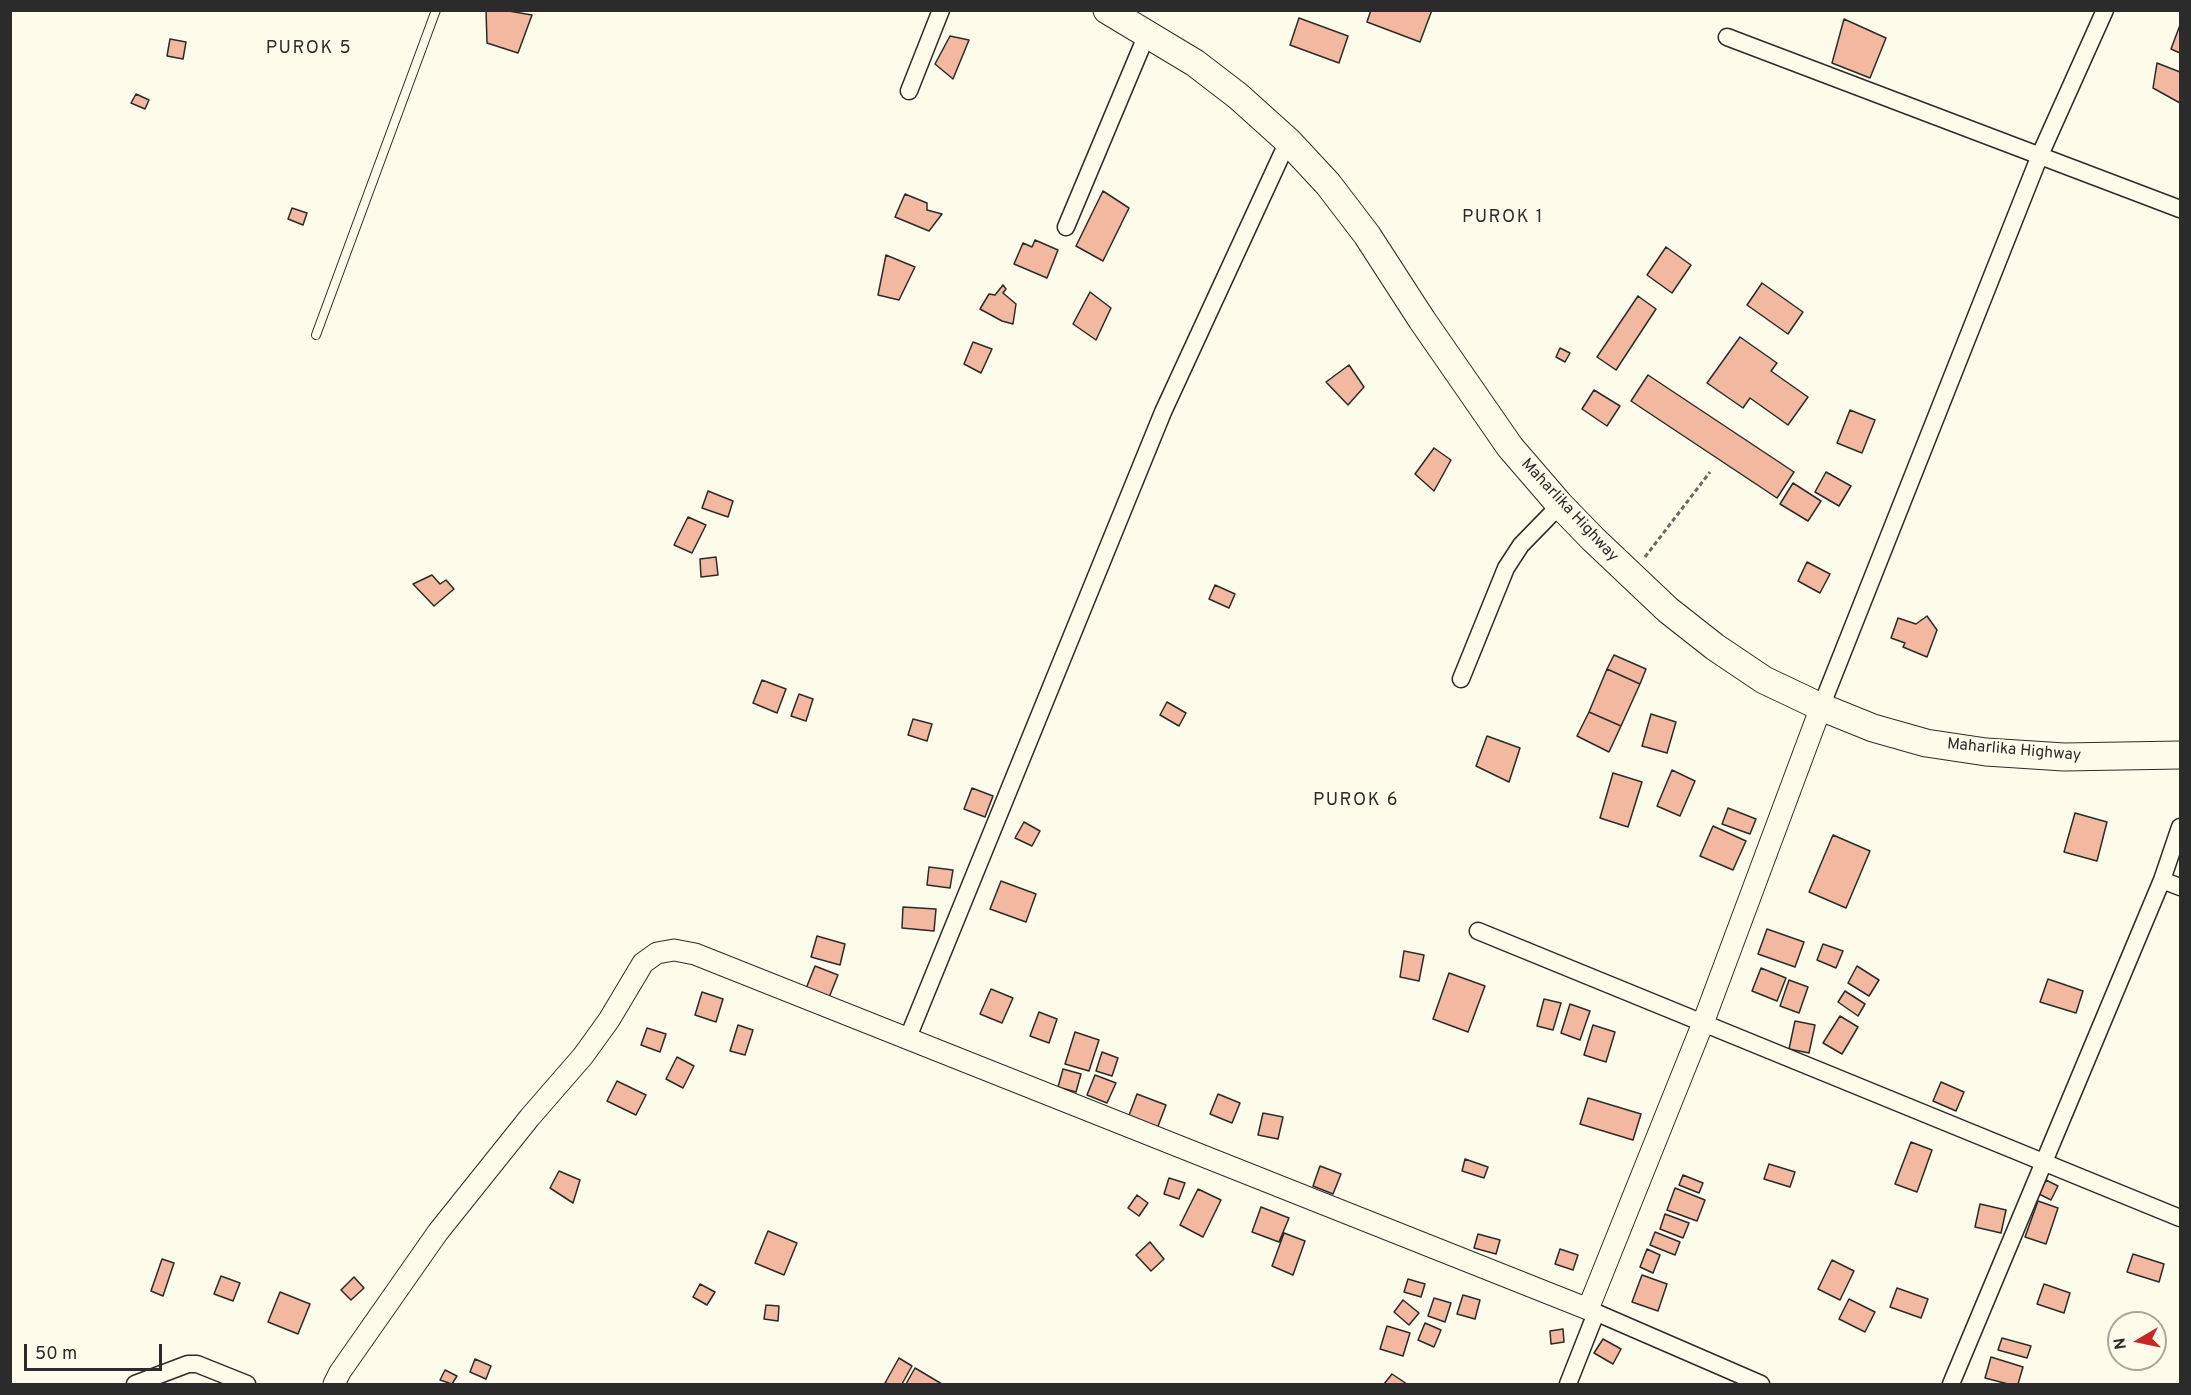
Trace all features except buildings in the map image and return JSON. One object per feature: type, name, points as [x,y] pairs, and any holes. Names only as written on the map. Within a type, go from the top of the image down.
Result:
[{"type":"highway","name":"Maharlika Highway","points":[[1107,10],[1137,25],[1195,63],[1221,82],[1288,141],[1328,184],[1367,235],[1422,320],[1510,447],[1560,505],[1630,576],[1715,647],[1764,680],[1821,706],[1874,728],[1926,743],[1986,752],[2064,757],[2181,755]]},
{"type":"street","points":[[909,91],[941,10]]},
{"type":"street","points":[[1568,1384],[1592,1311],[1703,1023],[1821,706],[2040,155],[2104,10]]},
{"type":"street","points":[[1066,227],[1137,25]]},
{"type":"street","points":[[1727,37],[2181,209]]},
{"type":"street","points":[[907,1040],[1163,412],[1288,141]]},
{"type":"street","points":[[1461,679],[1506,568],[1521,545],[1560,505]]},
{"type":"street","points":[[1951,1384],[2162,880],[2181,827]]},
{"type":"street","points":[[2162,880],[2181,887]]},
{"type":"street","points":[[1478,931],[2181,1218]]},
{"type":"street","points":[[334,1384],[340,1372],[438,1232],[530,1117],[583,1056],[609,1020],[643,963],[657,953],[674,950],[695,954],[1592,1311],[1761,1384]]},
{"type":"street","points":[[135,1384],[188,1364],[197,1364],[247,1384]]},
{"type":"lane","points":[[316,335],[436,10]]},
{"type":"path","points":[[1645,557],[1710,472]]},
{"type":"district","name":"PUROK 5","points":[[309,49]]},
{"type":"district","name":"PUROK 1","points":[[1503,218]]},
{"type":"district","name":"PUROK 6","points":[[1356,801]]}]
